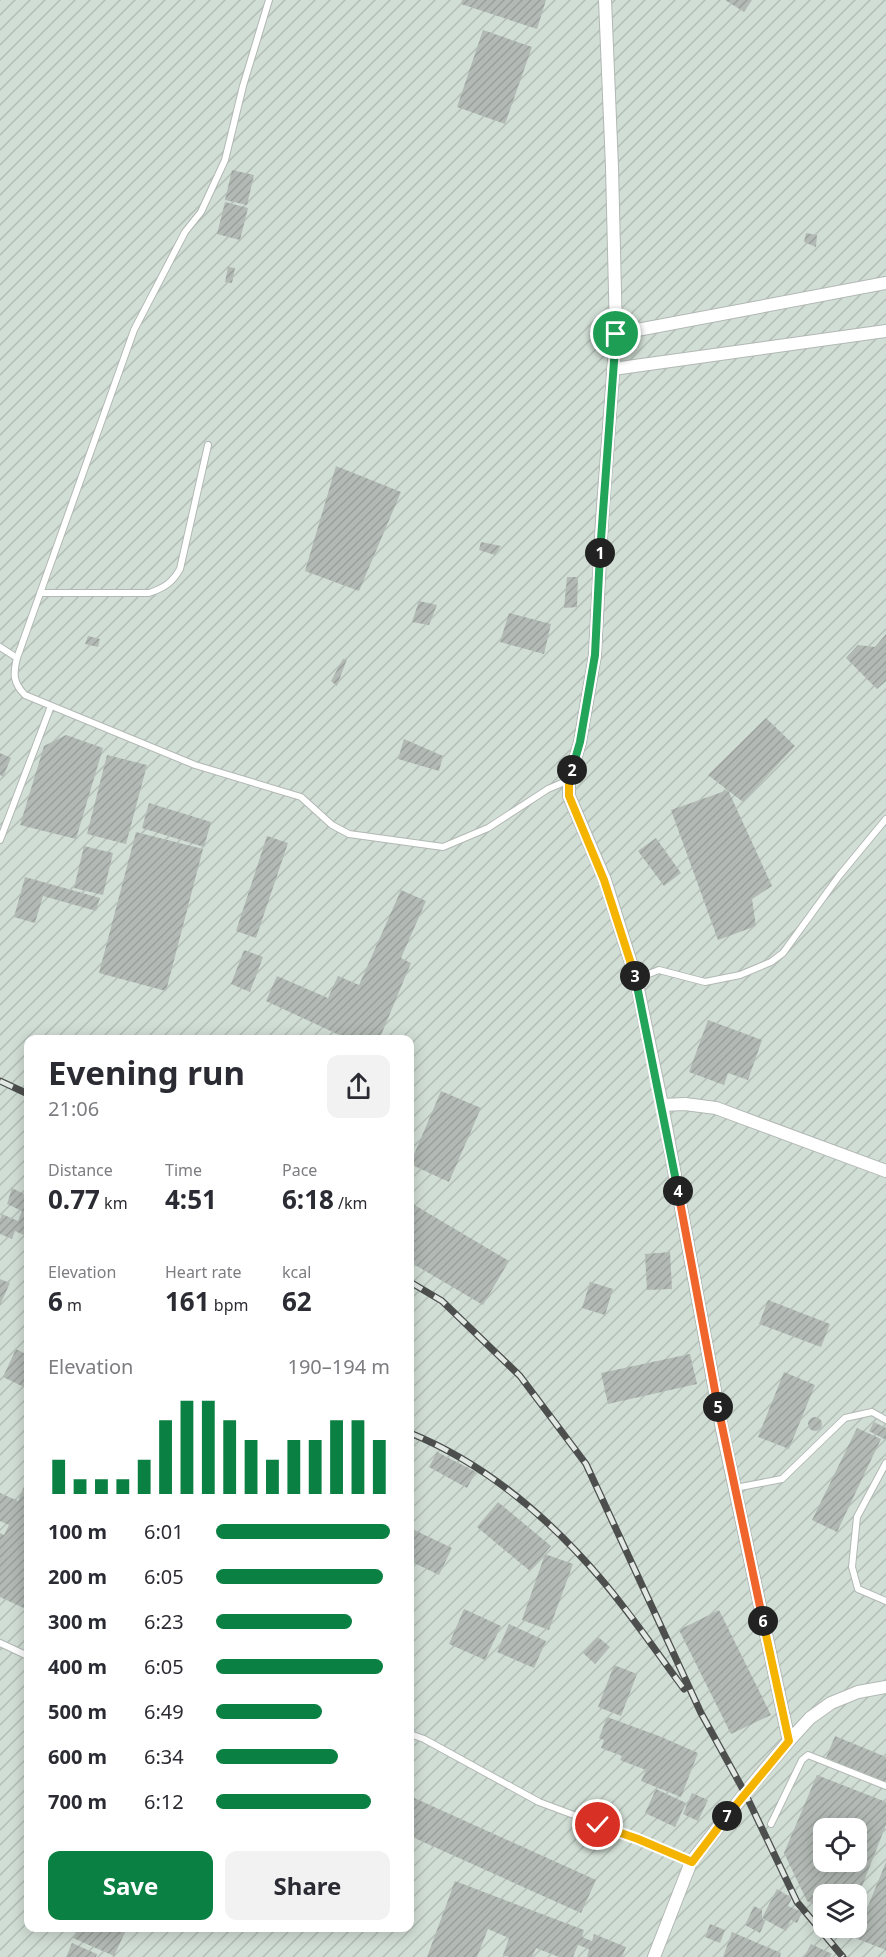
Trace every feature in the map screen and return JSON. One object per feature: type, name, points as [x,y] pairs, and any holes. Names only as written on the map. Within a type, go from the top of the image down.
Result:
[{"type":"street","points":[[605,0],[616,334],[602,520],[595,655],[580,742],[569,780],[569,796],[604,880],[636,979],[735,1488],[789,1741]]},
{"type":"street","points":[[616,334],[886,283]]},
{"type":"street","points":[[613,369],[886,331]]},
{"type":"street","points":[[662,1105],[702,1104],[716,1108],[886,1172]]},
{"type":"street","points":[[654,1957],[692,1862],[745,1793],[789,1741],[810,1718],[831,1703],[858,1692],[886,1687]]},
{"type":"lane","points":[[269,0],[243,86],[225,160],[201,212],[185,232],[134,330],[17,658],[13,675],[18,688],[25,695],[195,765],[301,797],[332,825],[349,834],[443,847],[488,828],[548,789],[569,780]]},
{"type":"lane","points":[[40,593],[149,593],[163,589],[174,581],[180,569],[208,445]]},
{"type":"lane","points":[[0,646],[17,658]]},
{"type":"lane","points":[[0,840],[51,706]]},
{"type":"lane","points":[[636,979],[659,970],[705,982],[740,975],[771,963],[783,953],[839,876],[886,819]]},
{"type":"lane","points":[[735,1488],[782,1479],[844,1419],[872,1412],[886,1420]]},
{"type":"lane","points":[[886,1463],[857,1517],[852,1567],[858,1589],[886,1601]]},
{"type":"lane","points":[[0,1643],[24,1654]]},
{"type":"lane","points":[[414,1735],[539,1802],[692,1862]]},
{"type":"lane","points":[[771,1824],[802,1760],[808,1755],[886,1786]]},
{"type":"shaded area","points":[[0,0],[886,0],[886,1957],[0,1957]]},
{"type":"building","points":[[462,0],[546,0],[537,29],[461,4]]},
{"type":"building","points":[[725,0],[752,0],[744,12]]},
{"type":"building","points":[[483,30],[532,47],[505,124],[457,107]]},
{"type":"building","points":[[232,170],[254,175],[247,205],[225,200]]},
{"type":"building","points":[[225,202],[248,208],[240,240],[217,234]]},
{"type":"building","points":[[806,233],[817,235],[816,247],[804,242]]},
{"type":"building","points":[[228,267],[235,268],[232,283],[225,282]]},
{"type":"building","points":[[336,466],[401,492],[359,591],[305,571]]},
{"type":"building","points":[[481,542],[501,546],[495,555],[479,550]]},
{"type":"building","points":[[567,577],[578,577],[577,607],[564,608]]},
{"type":"building","points":[[419,601],[437,605],[429,625],[412,622]]},
{"type":"building","points":[[509,613],[551,624],[544,654],[500,642]]},
{"type":"building","points":[[886,634],[886,681],[877,689],[846,658],[858,645],[875,647]]},
{"type":"building","points":[[88,636],[100,639],[98,647],[85,644]]},
{"type":"building","points":[[343,659],[347,659],[337,686],[331,681]]},
{"type":"building","points":[[766,718],[795,746],[743,802],[708,775]]},
{"type":"building","points":[[66,735],[103,748],[76,839],[20,825],[44,746]]},
{"type":"building","points":[[404,739],[443,756],[439,771],[398,759]]},
{"type":"building","points":[[0,753],[11,758],[3,777],[0,775]]},
{"type":"building","points":[[107,755],[147,765],[126,844],[87,834]]},
{"type":"building","points":[[728,790],[772,886],[752,899],[756,926],[718,940],[671,810]]},
{"type":"building","points":[[149,803],[211,822],[204,847],[142,828]]},
{"type":"building","points":[[136,832],[203,849],[166,991],[99,973]]},
{"type":"building","points":[[267,836],[288,843],[256,938],[236,931]]},
{"type":"building","points":[[656,838],[681,873],[664,886],[638,851]]},
{"type":"building","points":[[84,846],[113,853],[103,895],[74,888]]},
{"type":"building","points":[[25,877],[100,898],[96,911],[43,896],[35,923],[14,917]]},
{"type":"building","points":[[401,890],[426,901],[401,958],[411,963],[381,1035],[339,1035],[266,1001],[277,976],[328,998],[338,976],[359,985]]},
{"type":"building","points":[[244,950],[263,957],[250,992],[231,984]]},
{"type":"building","points":[[708,1020],[762,1040],[748,1080],[728,1073],[724,1085],[689,1072]]},
{"type":"building","points":[[441,1091],[481,1108],[449,1182],[414,1166],[414,1155]]},
{"type":"building","points":[[12,1188],[24,1194],[24,1235],[15,1231],[12,1239],[0,1234],[2,1214],[18,1221],[22,1211],[7,1204]]},
{"type":"building","points":[[414,1205],[509,1261],[483,1305],[414,1264]]},
{"type":"building","points":[[670,1252],[672,1289],[647,1290],[645,1254]]},
{"type":"building","points":[[0,1279],[10,1283],[0,1305]]},
{"type":"building","points":[[590,1282],[613,1289],[605,1315],[582,1308]]},
{"type":"building","points":[[768,1300],[830,1324],[821,1347],[759,1324]]},
{"type":"building","points":[[16,1349],[24,1353],[24,1387],[3,1377]]},
{"type":"building","points":[[690,1354],[697,1384],[608,1404],[601,1373]]},
{"type":"building","points":[[784,1372],[815,1385],[789,1449],[758,1437]]},
{"type":"building","points":[[815,1417],[820,1419],[822,1424],[820,1429],[815,1431],[810,1429],[808,1424],[810,1419]]},
{"type":"building","points":[[874,1422],[886,1428],[886,1440],[869,1431]]},
{"type":"building","points":[[857,1428],[881,1439],[837,1532],[812,1520]]},
{"type":"building","points":[[437,1452],[476,1472],[467,1488],[429,1467]]},
{"type":"building","points":[[24,1487],[24,1608],[0,1597],[0,1533],[4,1535],[9,1525],[0,1521],[0,1493],[18,1501]]},
{"type":"building","points":[[498,1502],[551,1546],[530,1571],[477,1527]]},
{"type":"building","points":[[414,1530],[452,1548],[439,1575],[414,1563]]},
{"type":"building","points":[[545,1554],[573,1564],[549,1630],[522,1620]]},
{"type":"building","points":[[464,1609],[501,1626],[485,1660],[449,1644]]},
{"type":"building","points":[[719,1610],[771,1715],[731,1734],[679,1630]]},
{"type":"building","points":[[509,1624],[546,1641],[534,1668],[497,1652]]},
{"type":"building","points":[[598,1637],[610,1647],[595,1664],[583,1653]]},
{"type":"building","points":[[614,1665],[637,1674],[621,1716],[598,1707]]},
{"type":"building","points":[[607,1717],[698,1753],[681,1797],[641,1781],[646,1770],[620,1760],[622,1756],[601,1748],[604,1740],[599,1738]]},
{"type":"building","points":[[835,1736],[886,1757],[886,1782],[826,1758]]},
{"type":"building","points":[[817,1775],[886,1802],[886,1825],[863,1884],[813,1884],[813,1904],[807,1901],[784,1853]]},
{"type":"building","points":[[656,1789],[686,1803],[675,1827],[645,1813]]},
{"type":"building","points":[[692,1793],[708,1800],[698,1821],[683,1814]]},
{"type":"building","points":[[414,1798],[596,1880],[581,1913],[414,1838]]},
{"type":"building","points":[[886,1862],[886,1950],[855,1938],[867,1938],[867,1909]]},
{"type":"building","points":[[455,1881],[584,1930],[582,1937],[592,1941],[594,1934],[626,1947],[622,1957],[587,1957],[589,1949],[578,1945],[573,1957],[559,1957],[536,1948],[532,1957],[509,1957],[503,1955],[509,1938],[488,1929],[477,1957],[427,1957]]},
{"type":"building","points":[[777,1889],[792,1898],[788,1906],[802,1912],[797,1923],[791,1920],[786,1931],[762,1918]]},
{"type":"building","points":[[754,1906],[762,1910],[762,1918],[765,1922],[760,1933],[745,1925]]},
{"type":"building","points":[[710,1924],[725,1930],[720,1943],[705,1937]]},
{"type":"building","points":[[76,1932],[125,1932],[114,1956],[73,1938]]},
{"type":"building","points":[[732,1932],[781,1953],[780,1957],[723,1957]]},
{"type":"building","points":[[72,1943],[97,1954],[96,1957],[66,1957]]},
{"type":"building","points":[[811,1944],[832,1954],[830,1957],[804,1957]]},
{"type":"railway","points":[[0,1081],[24,1092]]},
{"type":"railway","points":[[414,1284],[442,1301],[520,1376],[586,1464],[701,1713],[745,1793],[797,1902],[843,1957]]},
{"type":"railway","points":[[414,1435],[437,1445],[489,1476],[514,1494],[560,1535],[612,1592],[684,1689]]},
{"type":"route","points":[[598,1825],[692,1862],[745,1793],[789,1741],[722,1429],[662,1105],[636,979],[604,880],[569,796],[569,780],[580,742],[595,655],[602,520],[616,334]]}]
